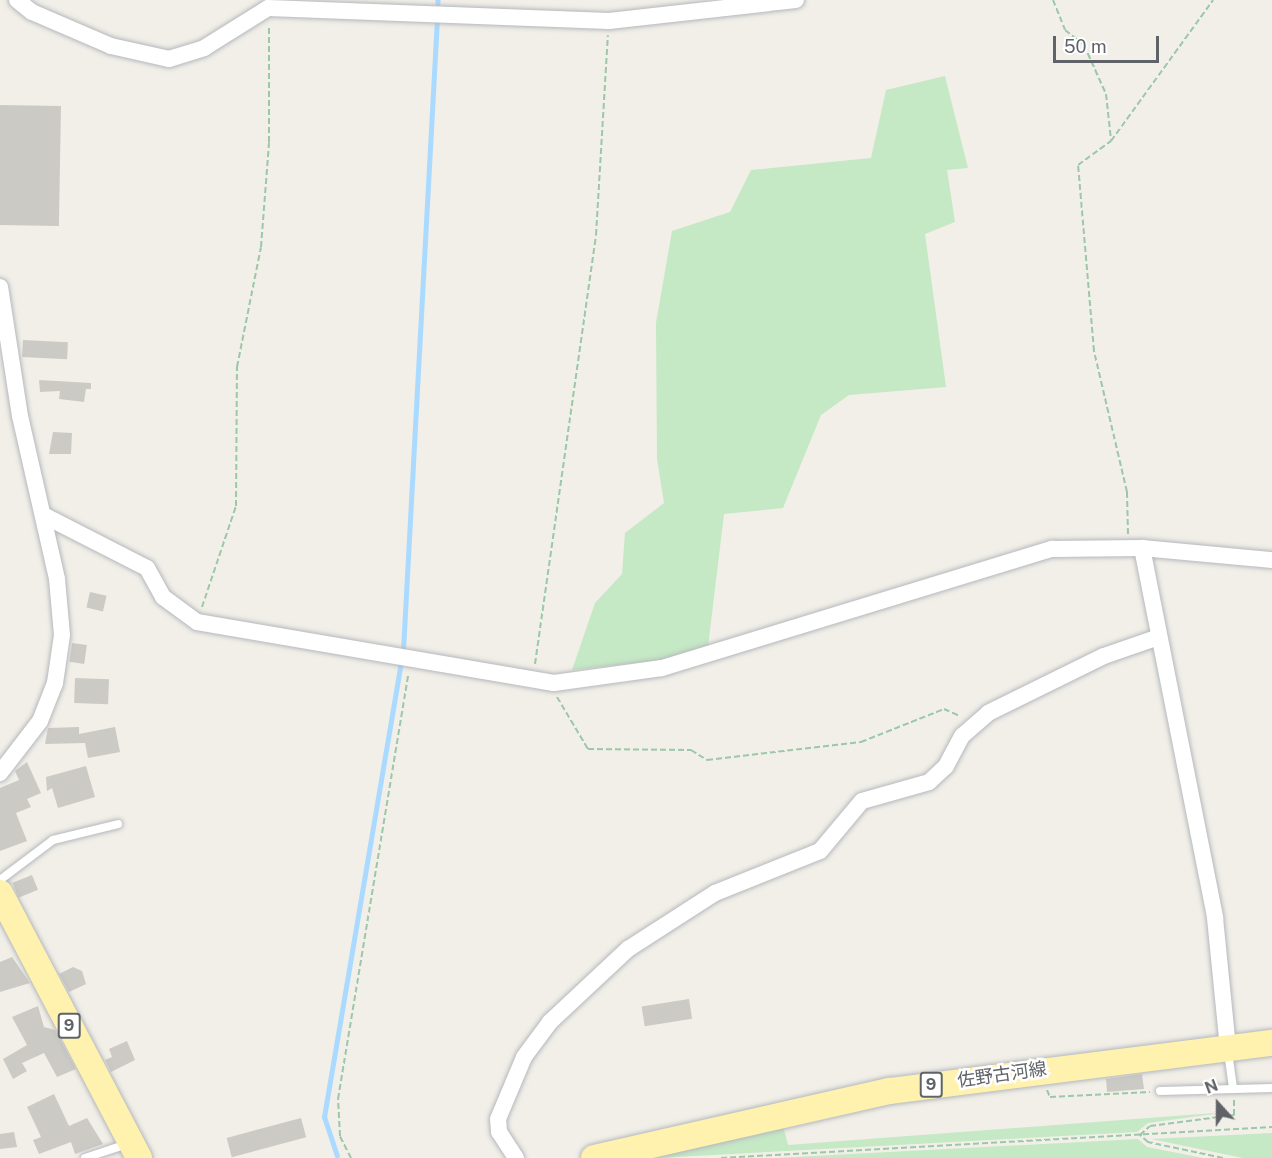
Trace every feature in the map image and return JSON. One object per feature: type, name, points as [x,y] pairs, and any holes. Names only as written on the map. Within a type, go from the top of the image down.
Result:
[{"type":"main road","name":"9","points":[[0,893],[135,1150]]},
{"type":"main road","name":"佐野古河線","points":[[594,1158],[890,1091],[1272,1042]]},
{"type":"street","points":[[17,0],[32,12],[111,46],[169,59],[204,48],[268,8],[609,21],[690,16],[796,0]]},
{"type":"street","points":[[0,287],[20,416],[45,516],[62,635],[55,683],[40,721],[0,773]]},
{"type":"street","points":[[45,516],[147,568],[163,597],[197,622],[554,683],[662,668],[1052,549],[1135,548],[1272,560]]},
{"type":"street","points":[[1135,548],[1160,637],[1215,918],[1228,1048]]},
{"type":"street","points":[[516,1158],[499,1132],[503,1102],[530,1047],[592,980],[642,939],[715,893],[820,851],[862,801],[929,782],[970,727],[1064,674],[1160,637]]},
{"type":"lane","points":[[0,880],[53,840],[117,824]]},
{"type":"lane","points":[[1228,1048],[1233,1088]]},
{"type":"lane","points":[[1160,1091],[1272,1088]]},
{"type":"lane","points":[[85,1158],[135,1150]]},
{"type":"path","points":[[1053,0],[1065,30],[1084,45],[1106,94],[1111,141]]},
{"type":"path","points":[[1135,548],[1127,492],[1094,351],[1078,165],[1111,141],[1213,0]]},
{"type":"path","points":[[197,622],[236,506],[237,367],[261,247],[269,142],[268,8]]},
{"type":"path","points":[[533,681],[595,246],[609,21]]},
{"type":"path","points":[[351,1158],[340,1136],[338,1099],[410,659]]},
{"type":"path","points":[[554,683],[578,740],[603,752],[691,750],[707,760],[834,746],[871,739],[944,709],[957,713],[970,727]]},
{"type":"path","points":[[1047,1083],[1050,1098],[1160,1091]]},
{"type":"path","points":[[1140,1135],[1150,1126],[1234,1115],[1233,1088]]},
{"type":"path","points":[[721,1158],[1272,1127]]},
{"type":"path","points":[[1140,1135],[1223,1158]]},
{"type":"green space","points":[[945,76],[968,168],[947,170],[955,222],[925,234],[946,387],[849,395],[821,415],[783,508],[724,514],[707,655],[572,670],[595,603],[622,574],[625,533],[664,503],[657,459],[656,323],[672,231],[730,212],[751,170],[871,158],[886,90]]},
{"type":"green space","points":[[1228,1112],[1148,1123],[1137,1132],[657,1158],[783,1125],[788,1145]]},
{"type":"green space","points":[[1272,1133],[1272,1158],[1243,1158],[1151,1139]]},
{"type":"green space","points":[[1138,1139],[1147,1147],[1203,1158],[775,1158]]},
{"type":"building","points":[[0,105],[61,106],[59,226],[0,225]]},
{"type":"building","points":[[23,340],[68,342],[67,359],[22,357]]},
{"type":"building","points":[[39,380],[91,383],[91,389],[86,389],[84,402],[59,399],[60,391],[40,392]]},
{"type":"building","points":[[53,432],[72,433],[71,454],[49,454]]},
{"type":"building","points":[[90,592],[107,596],[103,611],[86,608]]},
{"type":"building","points":[[72,643],[87,645],[84,664],[69,662]]},
{"type":"building","points":[[75,678],[109,679],[108,704],[74,703]]},
{"type":"building","points":[[79,727],[79,734],[115,727],[120,752],[88,758],[85,743],[45,744],[48,728]]},
{"type":"building","points":[[27,762],[41,793],[27,799],[31,807],[16,813],[27,841],[0,851],[0,788],[19,780],[15,771]]},
{"type":"building","points":[[86,766],[95,797],[58,808],[52,788],[47,791],[46,777]]},
{"type":"building","points":[[32,875],[38,890],[19,898],[13,883]]},
{"type":"building","points":[[12,957],[30,983],[0,992],[0,962]]},
{"type":"building","points":[[73,967],[82,971],[86,984],[69,992],[59,974]]},
{"type":"building","points":[[689,999],[692,1019],[645,1026],[642,1007]]},
{"type":"building","points":[[38,1006],[44,1027],[55,1030],[76,1069],[57,1077],[44,1053],[22,1063],[27,1071],[13,1079],[3,1059],[27,1045],[12,1017]]},
{"type":"building","points":[[127,1041],[135,1060],[111,1072],[105,1060],[112,1057],[109,1049]]},
{"type":"building","points":[[1142,1074],[1144,1089],[1107,1092],[1106,1079]]},
{"type":"building","points":[[54,1094],[69,1126],[87,1118],[103,1144],[75,1154],[71,1142],[39,1154],[33,1140],[41,1137],[27,1107]]},
{"type":"building","points":[[301,1118],[306,1137],[232,1157],[227,1138]]},
{"type":"building","points":[[14,1132],[17,1147],[0,1149],[0,1134]]},
{"type":"waterway","points":[[403,650],[437,19]]},
{"type":"waterway","points":[[337,1156],[324,1117],[401,664]]}]
